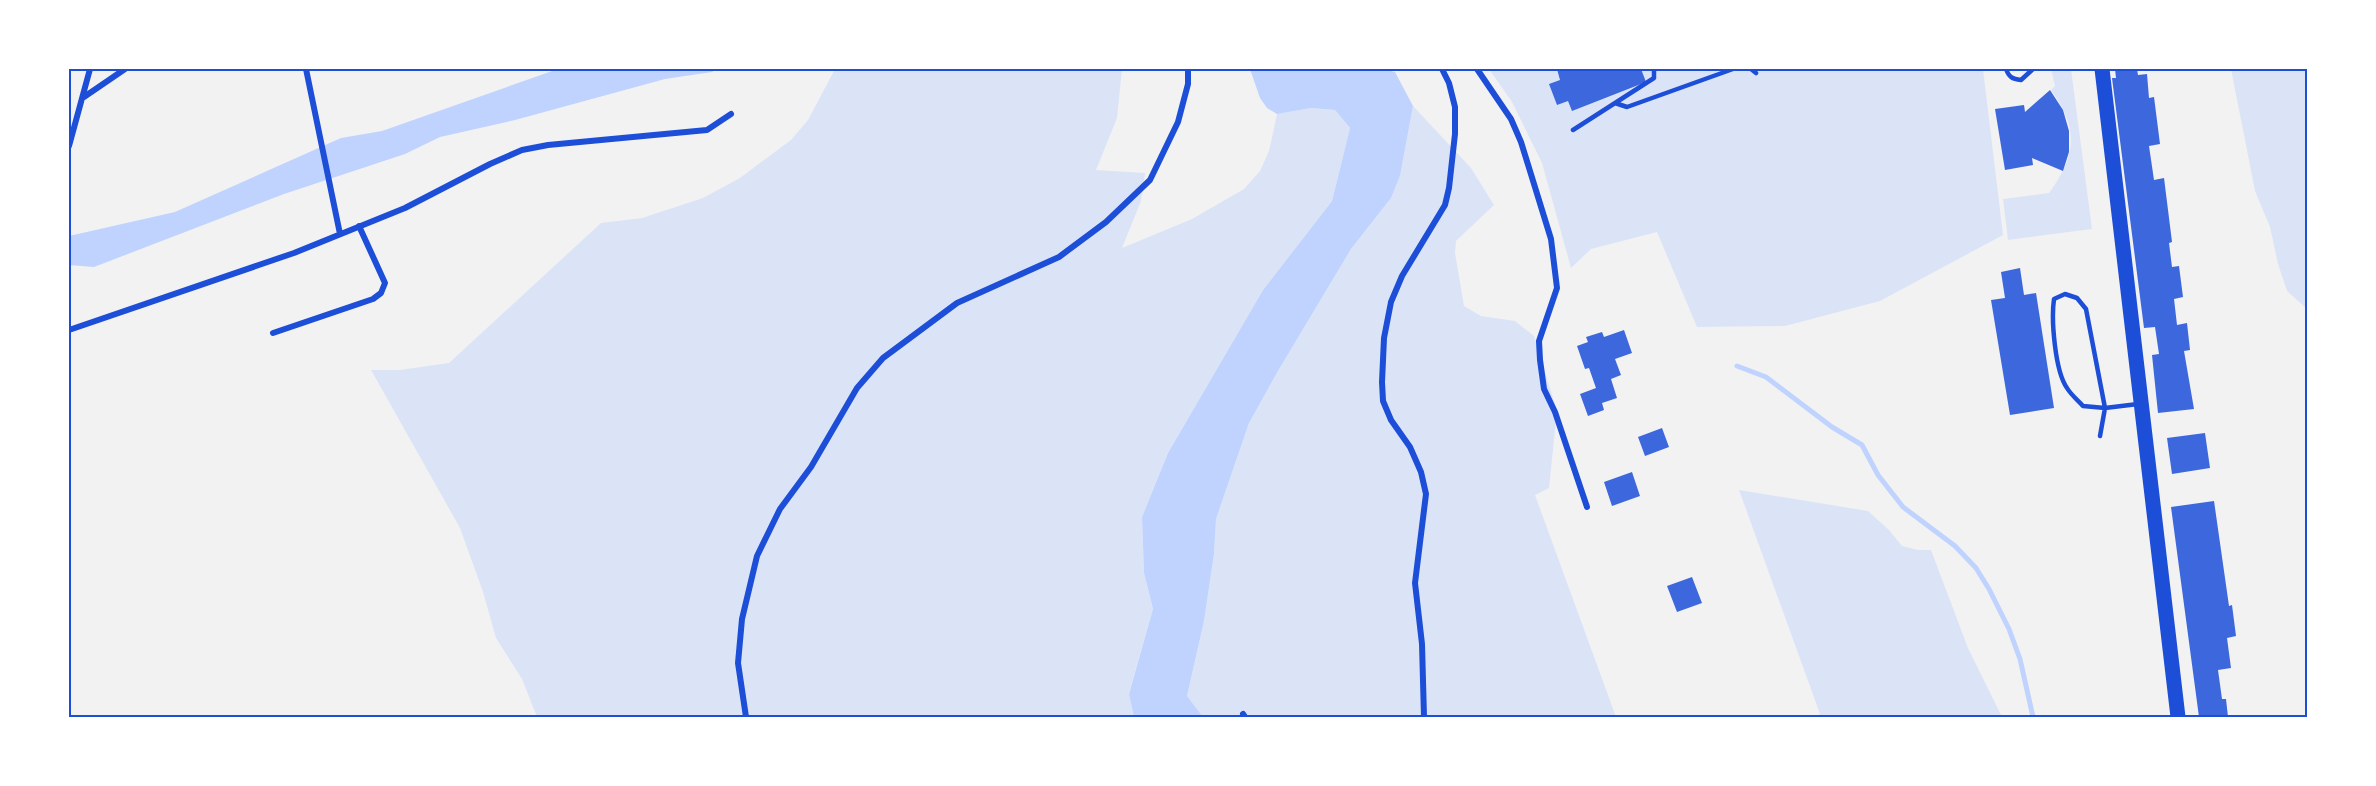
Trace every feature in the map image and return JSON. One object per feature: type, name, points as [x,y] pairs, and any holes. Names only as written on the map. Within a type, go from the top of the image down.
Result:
[{"type":"highway","points":[[2103,69],[2178,717]]},
{"type":"street","points":[[69,146],[90,69]]},
{"type":"street","points":[[83,97],[125,69]]},
{"type":"street","points":[[306,69],[340,234]]},
{"type":"street","points":[[746,717],[738,663],[742,619],[758,556],[780,509],[811,467],[857,388],[883,358],[957,303],[1059,257],[1106,222],[1150,180],[1178,122],[1188,84],[1188,69]]},
{"type":"street","points":[[1424,717],[1422,644],[1415,583],[1426,494],[1410,447],[1391,420],[1383,401],[1382,382],[1384,338],[1391,302],[1402,276],[1445,205],[1449,189],[1455,134],[1455,107],[1449,83],[1442,69]]},
{"type":"street","points":[[1477,69],[1511,119],[1521,142],[1551,239],[1557,288],[1539,340],[1540,360],[1544,389],[1555,412],[1587,507]]},
{"type":"street","points":[[69,330],[220,279],[340,234],[405,208],[522,150],[548,145],[707,130],[731,114]]},
{"type":"street","points":[[273,333],[373,299],[381,292],[385,282],[359,226]]},
{"type":"lane","points":[[1573,130],[1653,78],[1654,69]]},
{"type":"lane","points":[[1615,102],[1627,107],[1733,69]]},
{"type":"lane","points":[[1751,69],[1756,73]]},
{"type":"lane","points":[[2006,69],[2008,75],[2013,79],[2020,80],[2033,69]]},
{"type":"lane","points":[[2100,436],[2105,408],[2086,309],[2077,298],[2065,294],[2054,299],[2052,315],[2056,350],[2066,387],[2083,406],[2105,408],[2140,404]]},
{"type":"shaded area","points":[[835,69],[1122,69],[1117,118],[1096,170],[1145,173],[1141,201],[1122,248],[1192,219],[1244,189],[1260,171],[1269,151],[1277,114],[1311,108],[1335,110],[1350,128],[1332,201],[1263,290],[1168,453],[1142,517],[1144,573],[1153,609],[1129,693],[1134,717],[537,717],[522,679],[496,638],[483,592],[460,528],[371,370],[400,370],[449,363],[601,223],[642,218],[703,198],[740,178],[791,140],[808,120]]},
{"type":"shaded area","points":[[1489,69],[1983,69],[2003,235],[1880,301],[1785,326],[1697,327],[1657,232],[1591,249],[1571,268],[1542,163],[1512,102]]},
{"type":"shaded area","points":[[2051,69],[2071,69],[2092,229],[2008,240],[2003,199],[2049,193],[2065,166],[2069,154],[2070,130],[2060,104],[2051,90],[2055,86]]},
{"type":"shaded area","points":[[2231,69],[2307,69],[2307,309],[2287,291],[2278,264],[2270,227],[2255,191]]},
{"type":"shaded area","points":[[1413,106],[1471,168],[1494,205],[1456,241],[1455,253],[1464,306],[1481,316],[1515,321],[1534,336],[1557,411],[1549,488],[1535,495],[1616,717],[1203,717],[1187,696],[1204,621],[1214,554],[1216,519],[1249,423],[1351,249],[1391,198],[1400,176]]},
{"type":"shaded area","points":[[1739,490],[1868,511],[1889,530],[1902,546],[1931,550],[1968,648],[2002,717],[1814,717],[1820,714]]},
{"type":"water","points":[[558,69],[716,69],[712,72],[665,79],[515,120],[440,137],[405,154],[284,194],[94,267],[69,265],[69,236],[175,212],[341,138],[382,131]]},
{"type":"water","points":[[1250,69],[1382,69],[1395,72],[1413,106],[1400,176],[1391,198],[1351,249],[1249,423],[1216,519],[1214,554],[1204,621],[1187,696],[1203,717],[1134,717],[1129,694],[1153,609],[1144,573],[1142,517],[1168,453],[1263,290],[1332,201],[1350,128],[1335,110],[1311,108],[1277,114],[1267,108],[1260,98]]},
{"type":"building","points":[[1557,69],[1641,69],[1646,82],[1572,111],[1568,101],[1557,105],[1549,84],[1560,80]]},
{"type":"building","points":[[2115,69],[2137,69],[2138,75],[2147,74],[2149,98],[2154,97],[2160,144],[2149,146],[2154,180],[2164,178],[2172,242],[2169,243],[2172,267],[2179,266],[2183,297],[2174,299],[2177,325],[2187,323],[2190,350],[2184,351],[2194,409],[2158,413],[2152,355],[2159,354],[2155,327],[2144,328],[2112,78],[2116,78]]},
{"type":"building","points":[[2050,90],[2063,110],[2069,131],[2069,152],[2063,171],[2032,158],[2033,165],[2005,170],[1995,109],[2024,105],[2025,112]]},
{"type":"building","points":[[2020,268],[2024,295],[2036,293],[2054,408],[2010,415],[1991,300],[2005,298],[2001,272]]},
{"type":"building","points":[[1624,330],[1632,353],[1615,359],[1621,375],[1611,379],[1617,398],[1602,403],[1604,410],[1588,416],[1580,394],[1596,388],[1589,368],[1585,369],[1577,346],[1588,342],[1586,337],[1602,332],[1604,337]]},
{"type":"building","points":[[1662,428],[1669,447],[1645,456],[1638,437]]},
{"type":"building","points":[[2205,433],[2210,468],[2172,474],[2167,438]]},
{"type":"building","points":[[1632,472],[1640,496],[1612,506],[1604,482]]},
{"type":"building","points":[[2214,501],[2229,606],[2232,605],[2236,636],[2227,638],[2231,668],[2218,670],[2222,699],[2226,699],[2228,717],[2199,717],[2171,507]]},
{"type":"building","points":[[1692,577],[1702,603],[1677,612],[1667,586]]},
{"type":"waterway","points":[[1737,366],[1766,377],[1832,427],[1862,445],[1878,475],[1903,507],[1955,546],[1976,568],[2009,629],[2020,659],[2033,717]]}]
